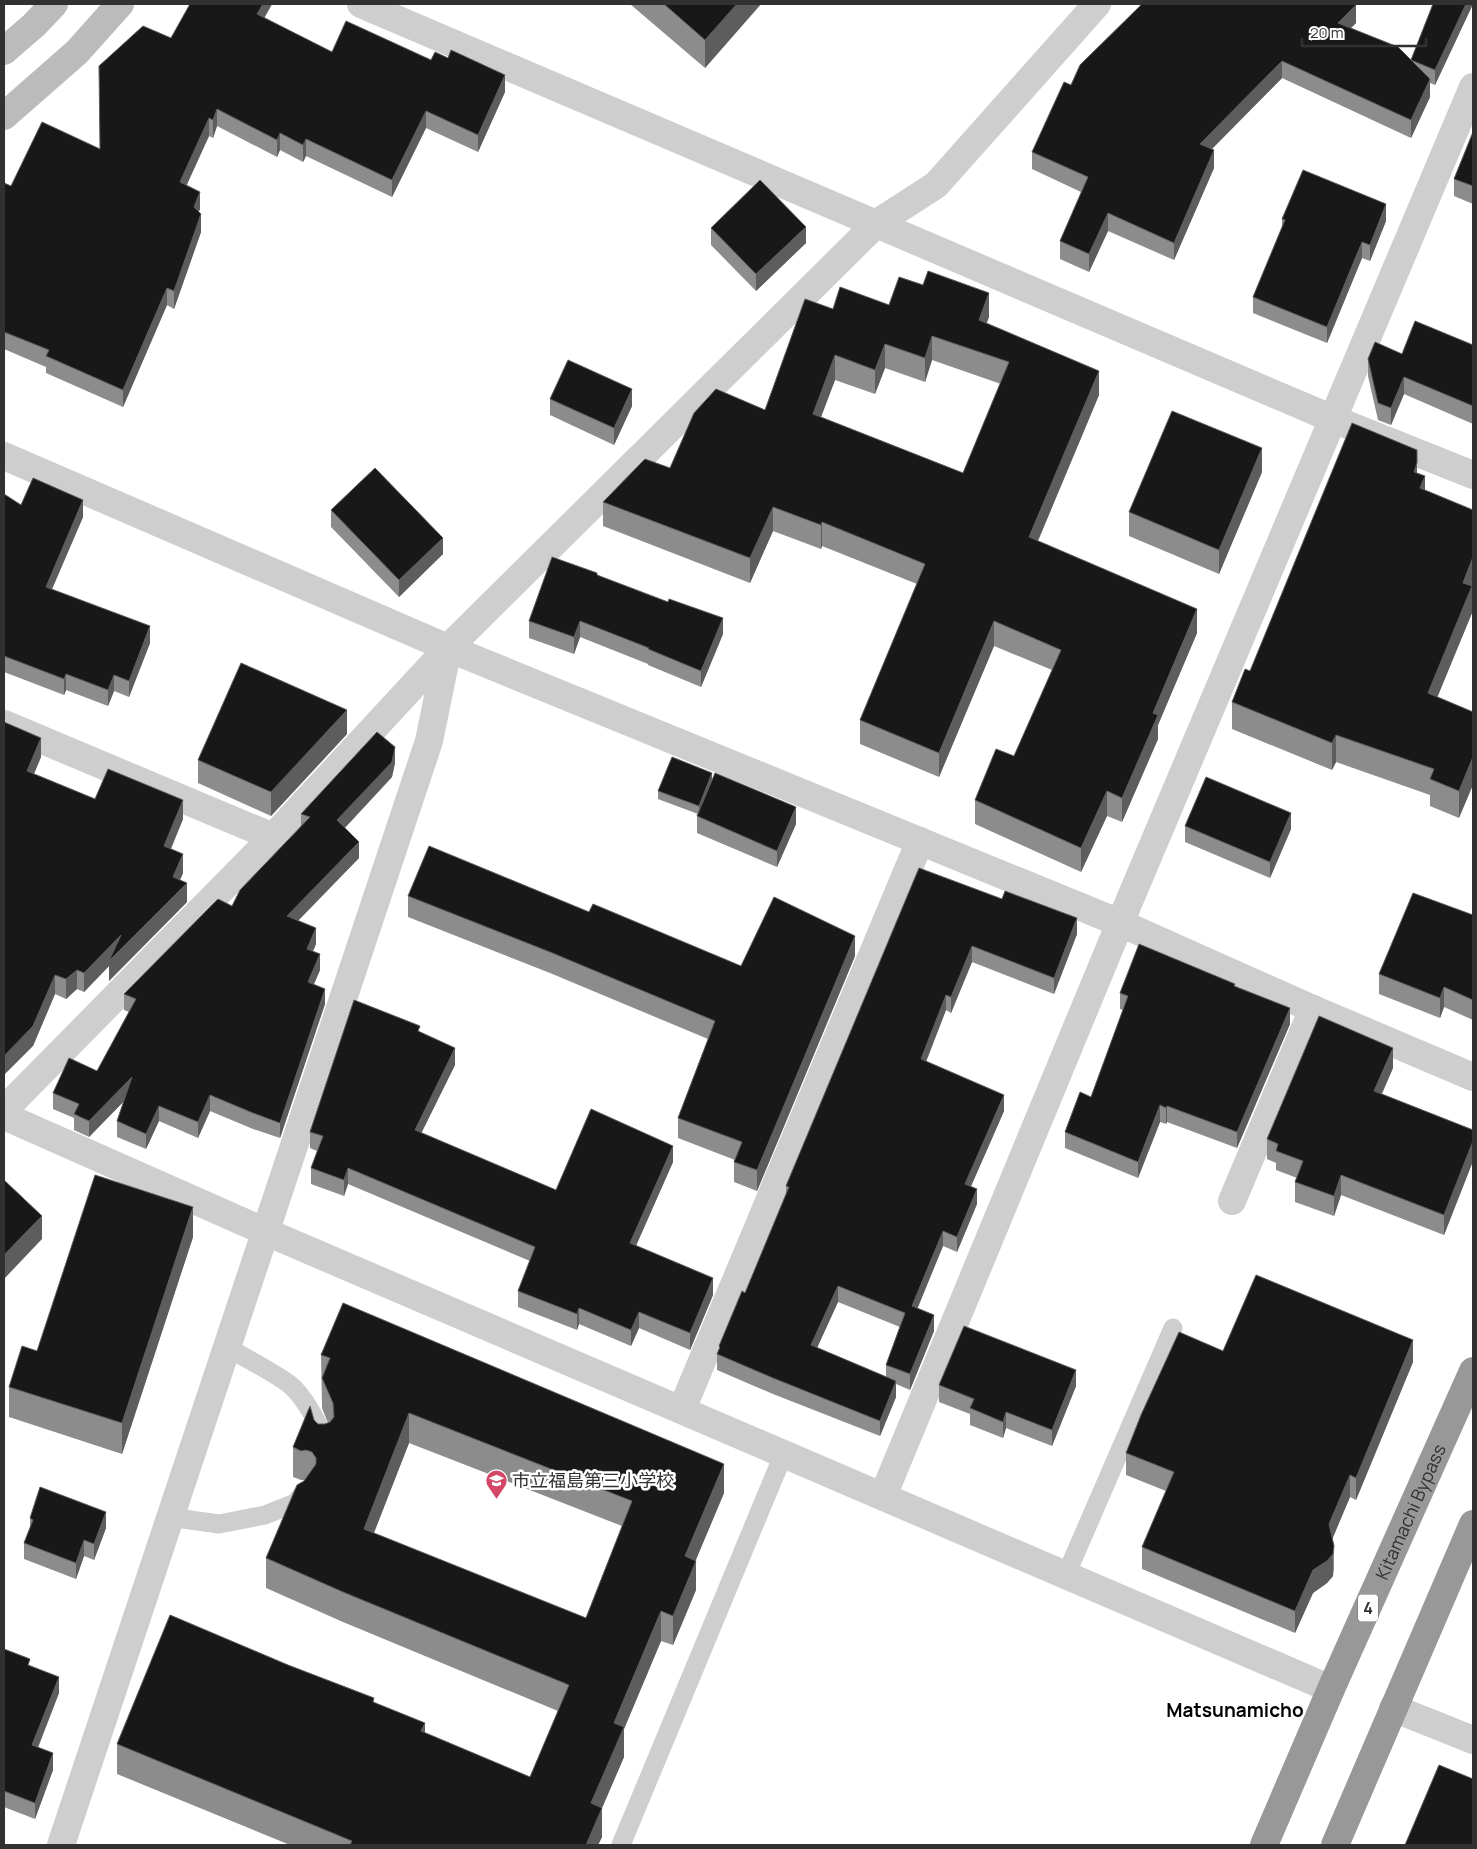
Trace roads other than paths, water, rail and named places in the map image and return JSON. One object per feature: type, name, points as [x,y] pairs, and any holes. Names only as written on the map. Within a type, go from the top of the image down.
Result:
[{"type":"highway","name":"Kitamachi Bypass","points":[[1264,1845],[1473,1371]]},
{"type":"highway","points":[[1335,1845],[1473,1524]]},
{"type":"street","points":[[4,51],[34,25],[54,4]]},
{"type":"street","points":[[4,116],[77,52],[120,4]]},
{"type":"street","points":[[361,4],[1333,419],[1473,475]]},
{"type":"street","points":[[4,1110],[273,837],[448,648],[877,223],[936,185],[1097,4]]},
{"type":"street","points":[[883,1496],[1120,923],[1473,88]]},
{"type":"street","points":[[4,456],[448,648],[1120,923],[1313,1009],[1473,1077]]},
{"type":"street","points":[[61,1845],[429,741],[448,648]]},
{"type":"street","points":[[4,724],[273,837]]},
{"type":"street","points":[[682,1409],[920,841]]},
{"type":"street","points":[[1232,1201],[1313,1009]]},
{"type":"street","points":[[4,1116],[264,1232],[682,1409],[1332,1689]]},
{"type":"street","points":[[1393,1708],[1473,1740]]},
{"type":"lane","points":[[1066,1575],[1174,1328]]},
{"type":"lane","points":[[226,1346],[290,1385],[316,1418],[323,1436],[323,1443]]},
{"type":"lane","points":[[621,1845],[784,1453]]},
{"type":"lane","points":[[169,1517],[219,1524],[265,1515],[295,1503],[305,1491]]},
{"type":"place","name":"市立福島第三小学校","points":[[496,1499]]},
{"type":"district","name":"Matsunamicho","points":[[1235,1710]]}]
